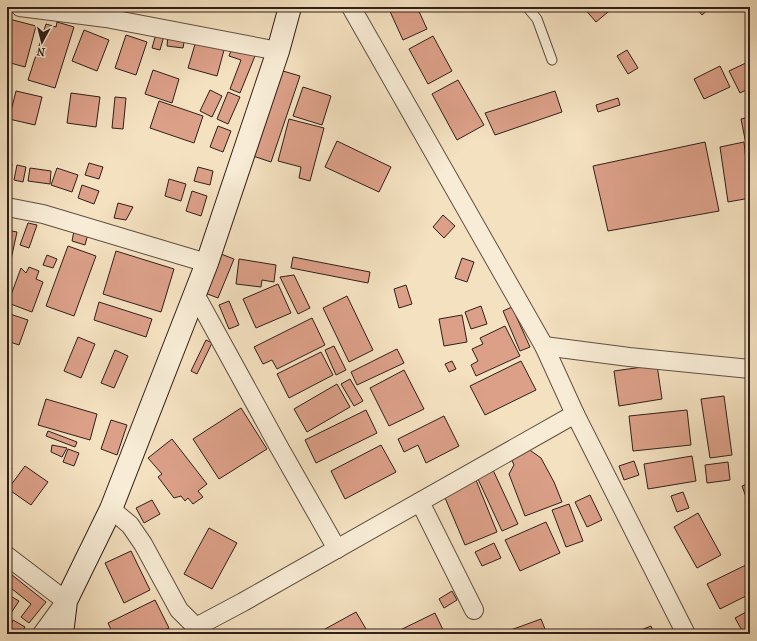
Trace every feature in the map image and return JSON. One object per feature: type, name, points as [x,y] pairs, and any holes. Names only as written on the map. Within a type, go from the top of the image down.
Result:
[{"type":"street","points":[[20,7],[107,12],[278,51]]},
{"type":"street","points":[[42,634],[66,601],[111,509],[207,263],[278,51],[290,7]]},
{"type":"street","points":[[351,7],[544,346],[575,414],[686,634]]},
{"type":"street","points":[[7,207],[43,214],[207,263]]},
{"type":"street","points":[[195,294],[337,549]]},
{"type":"street","points":[[544,346],[629,358],[750,369]]},
{"type":"street","points":[[111,509],[130,525],[143,544],[179,610],[196,627],[243,602],[575,414]]},
{"type":"street","points":[[420,502],[474,610]]},
{"type":"street","points":[[7,556],[66,601]]},
{"type":"street","points":[[62,634],[66,601]]},
{"type":"lane","points":[[527,7],[537,19],[552,60]]},
{"type":"building","points":[[226,7],[249,7],[249,10]]},
{"type":"building","points":[[388,7],[417,7],[427,29],[403,40]]},
{"type":"building","points":[[583,7],[614,7],[596,22]]},
{"type":"building","points":[[695,7],[711,7],[702,15]]},
{"type":"building","points":[[9,19],[36,26],[25,67],[7,62],[7,25]]},
{"type":"building","points":[[57,22],[74,27],[55,88],[28,80],[46,24],[56,27]]},
{"type":"building","points":[[84,30],[109,40],[97,71],[72,61]]},
{"type":"building","points":[[156,34],[164,36],[160,50],[152,48]]},
{"type":"building","points":[[168,34],[185,36],[183,48],[167,46]]},
{"type":"building","points":[[126,35],[147,42],[136,75],[115,68]]},
{"type":"building","points":[[433,36],[452,71],[428,84],[409,49]]},
{"type":"building","points":[[196,41],[224,50],[217,76],[188,68]]},
{"type":"building","points":[[232,48],[255,56],[240,93],[230,89],[241,60],[229,56]]},
{"type":"building","points":[[627,50],[638,68],[628,74],[617,56]]},
{"type":"building","points":[[750,61],[750,88],[740,93],[729,71]]},
{"type":"building","points":[[720,66],[730,87],[704,99],[694,79]]},
{"type":"building","points":[[153,70],[179,79],[172,103],[145,94]]},
{"type":"building","points":[[283,71],[300,76],[271,162],[253,156]]},
{"type":"building","points":[[458,80],[484,125],[457,140],[432,94]]},
{"type":"building","points":[[303,87],[331,96],[322,125],[293,116]]},
{"type":"building","points":[[210,90],[222,96],[212,117],[200,111]]},
{"type":"building","points":[[16,91],[42,97],[35,125],[9,119]]},
{"type":"building","points":[[555,91],[562,112],[495,135],[485,113]]},
{"type":"building","points":[[228,92],[240,97],[228,124],[217,119]]},
{"type":"building","points":[[71,93],[100,97],[96,127],[67,123]]},
{"type":"building","points":[[115,97],[126,98],[123,129],[112,128]]},
{"type":"building","points":[[618,98],[620,105],[598,112],[596,105]]},
{"type":"building","points":[[159,101],[203,116],[194,143],[150,128]]},
{"type":"building","points":[[750,117],[750,154],[748,154],[741,119]]},
{"type":"building","points":[[289,119],[324,128],[310,181],[299,178],[301,167],[278,161]]},
{"type":"building","points":[[218,126],[231,131],[223,152],[210,147]]},
{"type":"building","points":[[337,141],[391,167],[379,192],[325,167]]},
{"type":"building","points":[[705,142],[719,211],[608,231],[593,166]]},
{"type":"building","points":[[744,142],[750,198],[728,202],[720,147]]},
{"type":"building","points":[[7,163],[12,164],[8,183],[7,182]]},
{"type":"building","points":[[89,163],[103,167],[99,179],[85,175]]},
{"type":"building","points":[[17,165],[26,167],[23,182],[14,180]]},
{"type":"building","points":[[198,167],[213,171],[210,185],[194,181]]},
{"type":"building","points":[[30,168],[51,171],[50,184],[28,181]]},
{"type":"building","points":[[57,168],[78,175],[72,192],[51,185]]},
{"type":"building","points":[[169,179],[186,184],[181,201],[165,196]]},
{"type":"building","points":[[82,185],[99,191],[94,204],[78,198]]},
{"type":"building","points":[[192,191],[207,196],[201,216],[186,211]]},
{"type":"building","points":[[118,203],[133,207],[126,220],[114,218]]},
{"type":"building","points":[[443,215],[455,226],[444,238],[433,227]]},
{"type":"building","points":[[28,223],[37,225],[29,248],[20,245]]},
{"type":"building","points":[[7,230],[17,232],[7,278]]},
{"type":"building","points":[[74,231],[88,234],[85,245],[72,241]]},
{"type":"building","points":[[68,246],[96,256],[74,316],[46,306]]},
{"type":"building","points":[[116,251],[174,269],[161,312],[103,294]]},
{"type":"building","points":[[221,254],[234,259],[218,298],[205,293]]},
{"type":"building","points":[[47,255],[57,259],[53,268],[43,265]]},
{"type":"building","points":[[293,257],[370,272],[368,283],[291,268]]},
{"type":"building","points":[[462,258],[474,262],[467,282],[455,278]]},
{"type":"building","points":[[239,259],[276,265],[274,282],[262,280],[261,287],[236,284]]},
{"type":"building","points":[[29,267],[39,271],[36,279],[43,282],[32,312],[8,303],[21,268],[26,273]]},
{"type":"building","points":[[294,275],[310,308],[298,314],[280,277]]},
{"type":"building","points":[[278,284],[291,313],[256,328],[243,299]]},
{"type":"building","points":[[406,285],[412,304],[399,308],[394,289]]},
{"type":"building","points":[[347,296],[373,350],[349,362],[323,308]]},
{"type":"building","points":[[229,301],[239,325],[229,329],[219,305]]},
{"type":"building","points":[[99,302],[152,319],[146,337],[94,320]]},
{"type":"building","points":[[481,306],[487,324],[471,329],[465,312]]},
{"type":"building","points":[[512,307],[530,347],[520,351],[503,311]]},
{"type":"building","points":[[7,313],[28,320],[19,345],[7,341]]},
{"type":"building","points":[[462,315],[467,342],[444,346],[439,319]]},
{"type":"building","points":[[312,318],[325,345],[277,369],[272,360],[263,364],[254,347]]},
{"type":"building","points":[[505,326],[520,356],[476,376],[471,365],[478,361],[472,349],[483,344],[480,338]]},
{"type":"building","points":[[78,337],[95,344],[81,378],[64,371]]},
{"type":"building","points":[[206,340],[212,343],[197,374],[191,371]]},
{"type":"building","points":[[334,346],[346,370],[336,375],[325,350]]},
{"type":"building","points":[[397,349],[404,363],[357,385],[351,372]]},
{"type":"building","points":[[115,350],[128,356],[114,388],[101,383]]},
{"type":"building","points":[[321,352],[333,375],[289,398],[277,374]]},
{"type":"building","points":[[452,361],[456,369],[449,372],[445,364]]},
{"type":"building","points":[[521,361],[536,390],[485,415],[470,386]]},
{"type":"building","points":[[657,365],[662,399],[619,406],[614,371]]},
{"type":"building","points":[[404,370],[424,409],[389,426],[370,388]]},
{"type":"building","points":[[350,379],[363,401],[354,406],[341,384]]},
{"type":"building","points":[[337,384],[350,407],[307,432],[294,409]]},
{"type":"building","points":[[724,396],[732,455],[710,458],[701,399]]},
{"type":"building","points":[[46,399],[97,414],[90,440],[38,425]]},
{"type":"building","points":[[241,408],[267,449],[219,479],[193,439]]},
{"type":"building","points":[[366,410],[377,433],[316,463],[305,440]]},
{"type":"building","points":[[687,410],[691,445],[633,451],[629,416]]},
{"type":"building","points":[[444,416],[459,446],[426,463],[418,445],[404,452],[398,439]]},
{"type":"building","points":[[111,420],[127,425],[117,455],[101,449]]},
{"type":"building","points":[[48,431],[77,442],[75,447],[46,436]]},
{"type":"building","points":[[172,439],[207,484],[198,491],[203,497],[193,504],[188,498],[185,501],[181,496],[174,498],[158,477],[162,474],[148,458]]},
{"type":"building","points":[[52,445],[67,448],[62,457],[51,452]]},
{"type":"building","points":[[381,445],[396,472],[345,499],[331,471]]},
{"type":"building","points":[[524,446],[541,458],[554,482],[562,502],[525,516],[509,474],[514,465],[509,454]]},
{"type":"building","points":[[68,449],[79,453],[74,466],[63,462]]},
{"type":"building","points":[[692,456],[696,481],[648,489],[644,464]]},
{"type":"building","points":[[634,461],[639,475],[624,480],[619,466]]},
{"type":"building","points":[[728,462],[730,480],[707,483],[705,465]]},
{"type":"building","points":[[7,465],[12,468],[7,479]]},
{"type":"building","points":[[25,466],[48,482],[31,505],[8,489]]},
{"type":"building","points":[[493,470],[518,524],[502,531],[477,477]]},
{"type":"building","points":[[476,480],[497,532],[465,545],[443,493]]},
{"type":"building","points":[[750,483],[750,508],[742,486]]},
{"type":"building","points":[[683,492],[689,508],[677,512],[671,496]]},
{"type":"building","points":[[590,495],[602,520],[587,527],[575,502]]},
{"type":"building","points":[[152,500],[160,514],[144,523],[136,508]]},
{"type":"building","points":[[569,504],[583,541],[566,547],[552,510]]},
{"type":"building","points":[[698,513],[721,555],[697,568],[674,527]]},
{"type":"building","points":[[546,522],[560,553],[520,571],[505,540]]},
{"type":"building","points":[[209,528],[237,543],[212,589],[184,574]]},
{"type":"building","points":[[494,543],[501,558],[482,566],[475,552]]},
{"type":"building","points":[[131,551],[150,590],[124,603],[105,563]]},
{"type":"building","points":[[750,563],[750,594],[720,609],[707,584]]},
{"type":"building","points":[[7,571],[46,602],[29,623],[21,617],[31,604],[7,585]]},
{"type":"building","points":[[452,591],[457,600],[444,608],[439,599]]},
{"type":"building","points":[[7,594],[19,601],[7,619]]},
{"type":"building","points":[[155,600],[169,628],[157,634],[113,634],[108,623]]},
{"type":"building","points":[[750,610],[750,634],[744,634],[735,618]]},
{"type":"building","points":[[356,612],[369,634],[316,634]]},
{"type":"building","points":[[435,613],[445,634],[392,634]]},
{"type":"building","points":[[541,619],[547,634],[509,634],[508,631]]},
{"type":"building","points":[[13,620],[25,627],[21,634],[7,634]]},
{"type":"building","points":[[651,626],[654,634],[631,634]]}]
